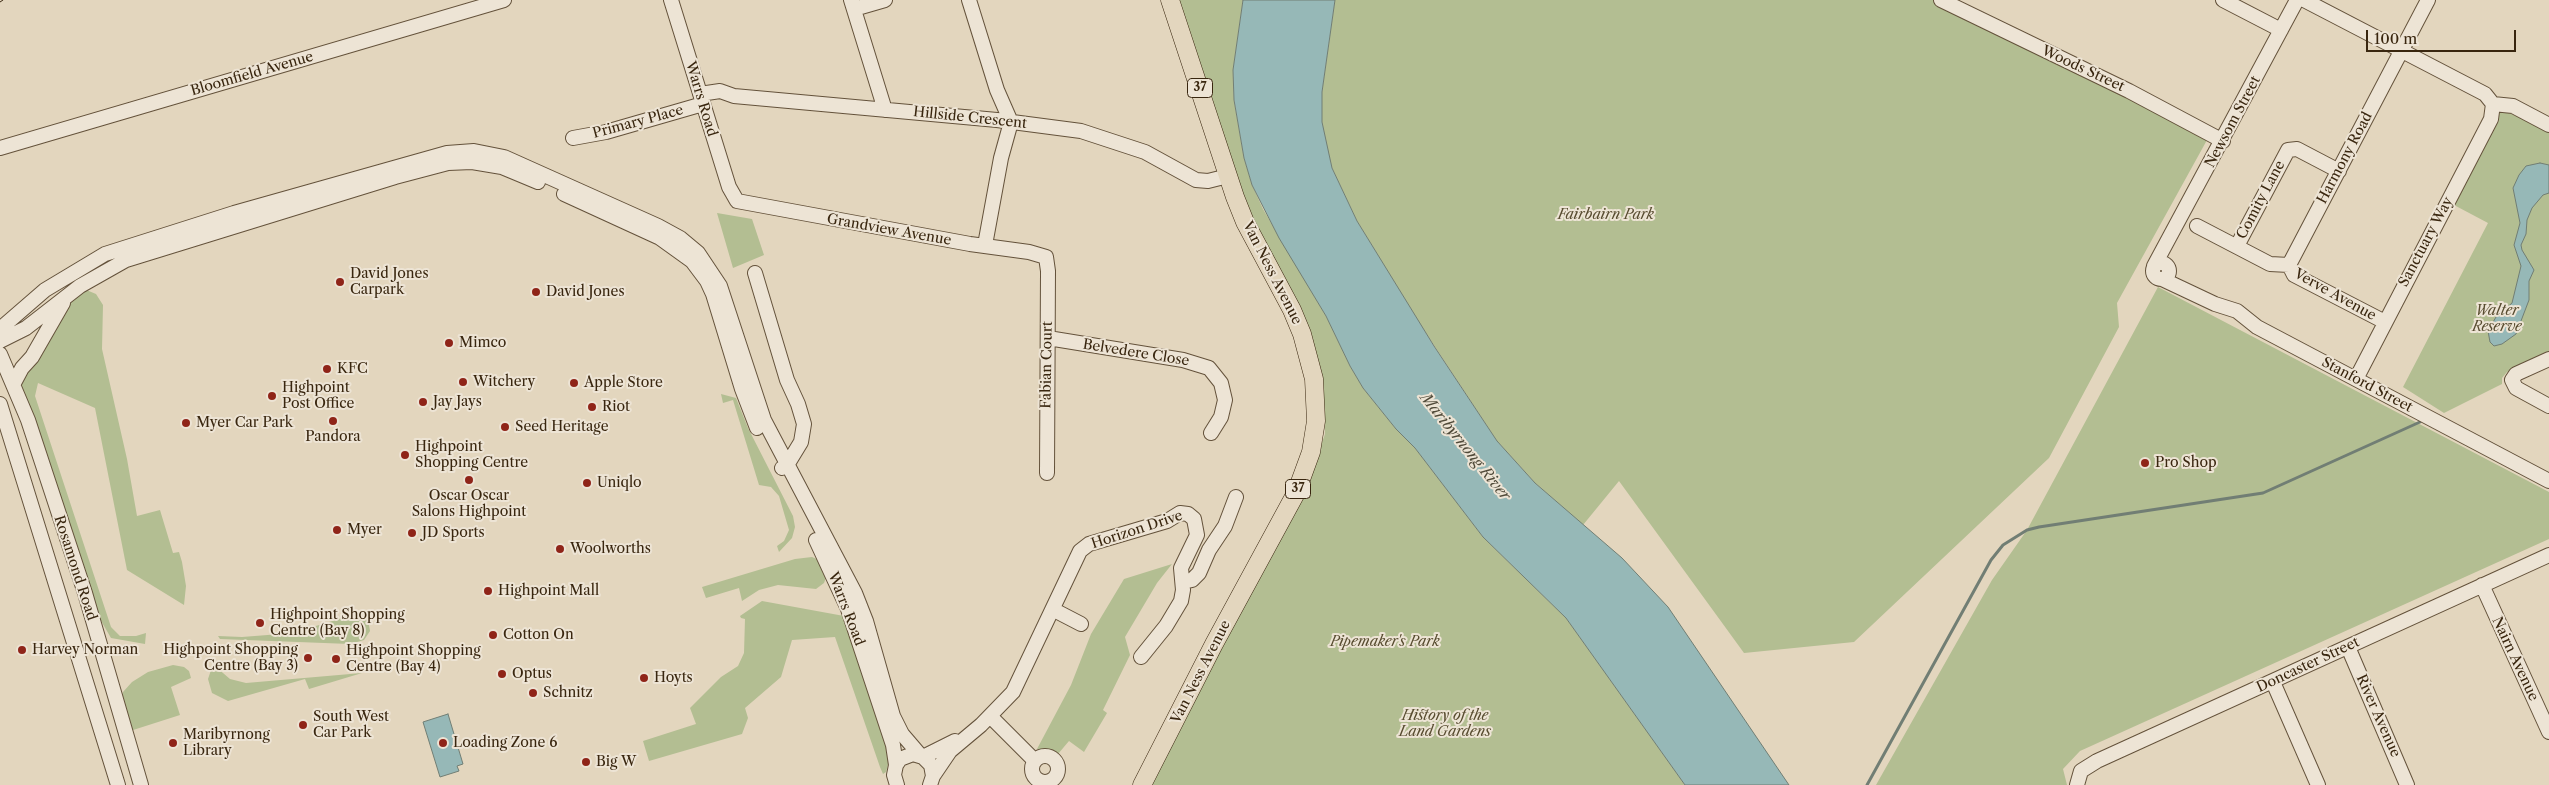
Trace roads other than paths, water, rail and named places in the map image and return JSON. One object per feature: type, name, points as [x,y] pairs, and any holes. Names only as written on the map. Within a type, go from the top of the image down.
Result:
[{"type":"main road","name":"Van Ness Avenue","points":[[1142,785],[1214,644],[1296,493],[1307,465],[1315,436],[1317,400],[1314,379],[1302,334],[1292,310],[1245,222],[1170,0]]},
{"type":"street","name":"Bloomfield Avenue","points":[[0,148],[504,0]]},
{"type":"street","name":"Warrs Road","points":[[671,0],[734,198]]},
{"type":"street","points":[[885,0],[852,5],[885,110]]},
{"type":"street","points":[[969,0],[998,90],[1003,121],[1001,158],[986,246]]},
{"type":"street","name":"Woods Street","points":[[1941,0],[2130,91],[2223,140]]},
{"type":"street","points":[[2223,0],[2281,30]]},
{"type":"street","name":"Newsom Street","points":[[2163,271],[2161,252],[2297,0]]},
{"type":"street","points":[[2304,0],[2485,94],[2493,104],[2513,106],[2549,125]]},
{"type":"street","name":"Harmony Road","points":[[2289,266],[2428,0]]},
{"type":"street","name":"Hillside Crescent","points":[[702,100],[720,91],[734,96],[1003,121],[1091,134],[1145,152],[1196,180],[1208,182],[1230,180]]},
{"type":"street","name":"Primary Place","points":[[573,138],[606,132],[702,100]]},
{"type":"street","name":"Sanctuary Way","points":[[2356,379],[2491,119],[2493,104]]},
{"type":"street","name":"Comity Lane","points":[[2237,246],[2288,150],[2295,148],[2339,171]]},
{"type":"street","points":[[0,329],[18,312],[59,280],[105,254],[234,213],[434,156],[461,151],[490,153],[514,161],[658,226],[680,238],[698,253],[720,286],[761,413],[783,467]]},
{"type":"street","points":[[0,342],[26,328],[69,294],[121,263],[181,242],[436,166],[459,161],[487,163],[524,176],[660,238],[692,260],[713,294],[750,411],[783,467]]},
{"type":"street","name":"Grandview Avenue","points":[[734,198],[744,204],[1038,254],[1046,257]]},
{"type":"street","points":[[2197,226],[2270,264],[2289,266]]},
{"type":"street","name":"Fabian Court","points":[[1046,257],[1048,264],[1047,473]]},
{"type":"street","name":"Verve Avenue","points":[[2289,266],[2294,275],[2385,322]]},
{"type":"street","name":"Stanford Street","points":[[2163,271],[2186,290],[2215,304],[2237,311],[2254,326],[2549,481]]},
{"type":"street","points":[[755,272],[787,380],[798,404],[804,424],[801,442],[783,467]]},
{"type":"street","points":[[14,383],[69,294]]},
{"type":"street","points":[[0,309],[18,312]]},
{"type":"street","name":"Belvedere Close","points":[[1048,338],[1183,360],[1209,368],[1220,383],[1225,400],[1221,417],[1211,434]]},
{"type":"street","name":"Rosamond Road","points":[[0,354],[14,383],[28,420],[85,593],[141,785]]},
{"type":"street","points":[[2549,359],[2516,374],[2512,380],[2516,388],[2549,406]]},
{"type":"street","name":"Rosamond Road","points":[[0,404],[118,785]]},
{"type":"street","name":"Warrs Road","points":[[783,467],[855,593],[866,621],[896,724],[921,756],[931,764],[931,782]]},
{"type":"street","name":"Warrs Road","points":[[783,467],[844,598],[892,745],[896,765],[894,775],[897,785]]},
{"type":"street","name":"Horizon Drive","points":[[1183,586],[1196,577],[1222,532],[1236,496]]},
{"type":"street","name":"Horizon Drive","points":[[931,782],[950,751],[990,716],[1012,692],[1054,610],[1076,558],[1085,547],[1167,521],[1184,513],[1194,519],[1197,535],[1181,566],[1183,586],[1176,611],[1141,657]]},
{"type":"street","name":"Doncaster Street","points":[[2077,784],[2081,771],[2097,761],[2549,555]]},
{"type":"street","name":"Nairn Avenue","points":[[2482,585],[2549,732]]},
{"type":"street","points":[[1054,610],[1081,624]]},
{"type":"street","name":"River Avenue","points":[[2348,647],[2407,785]]},
{"type":"street","points":[[86,677],[106,669]]},
{"type":"street","points":[[2273,682],[2318,785]]},
{"type":"street","points":[[990,716],[1035,760]]},
{"type":"street","name":"Horizon Drive","points":[[896,765],[906,756],[921,756],[962,737],[990,716]]},
{"type":"water","name":"Maribyrnong River","points":[[1243,0],[1335,0],[1322,92],[1322,122],[1332,168],[1357,221],[1434,346],[1497,441],[1535,483],[1622,558],[1668,607],[1789,785],[1685,785],[1566,618],[1483,537],[1415,448],[1396,429],[1363,388],[1350,366],[1326,316],[1279,238],[1252,185],[1244,158],[1234,100],[1233,70]]},
{"type":"water","points":[[2540,163],[2549,165],[2549,193],[2543,195],[2532,208],[2527,220],[2526,234],[2521,245],[2534,270],[2529,281],[2529,300],[2516,334],[2502,344],[2494,346],[2490,342],[2488,331],[2496,317],[2512,303],[2521,266],[2514,245],[2520,223],[2513,188],[2526,166]]},
{"type":"water","name":"Loading Zone 6","points":[[448,714],[463,764],[457,766],[459,771],[440,777],[423,722]]},
{"type":"waterway","points":[[1867,785],[1991,560],[2003,545],[2027,530],[2039,527],[2263,493],[2420,422]]},
{"type":"place","name":"David Jones Carpark","points":[[340,282]]},
{"type":"place","name":"David Jones","points":[[536,292]]},
{"type":"place","name":"Mimco","points":[[449,343]]},
{"type":"place","name":"KFC","points":[[327,369]]},
{"type":"place","name":"Witchery","points":[[463,382]]},
{"type":"place","name":"Apple Store","points":[[574,383]]},
{"type":"place","name":"Highpoint Post Office","points":[[272,396]]},
{"type":"place","name":"Jay Jays","points":[[423,402]]},
{"type":"place","name":"Riot","points":[[592,407]]},
{"type":"place","name":"Pandora","points":[[333,421]]},
{"type":"place","name":"Myer Car Park","points":[[186,423]]},
{"type":"place","name":"Seed Heritage","points":[[505,427]]},
{"type":"place","name":"Highpoint Shopping Centre","points":[[405,455]]},
{"type":"place","name":"Pro Shop","points":[[2145,463]]},
{"type":"place","name":"Oscar Oscar Salons Highpoint","points":[[469,480]]},
{"type":"place","name":"Uniqlo","points":[[587,483]]},
{"type":"place","name":"Myer","points":[[337,530]]},
{"type":"place","name":"JD Sports","points":[[412,533]]},
{"type":"place","name":"Woolworths","points":[[560,549]]},
{"type":"place","name":"Highpoint Mall","points":[[488,591]]},
{"type":"place","name":"Highpoint Shopping Centre (Bay 8)","points":[[260,623]]},
{"type":"place","name":"Cotton On","points":[[493,635]]},
{"type":"place","name":"Harvey Norman","points":[[22,650]]},
{"type":"place","name":"Highpoint Shopping Centre (Bay 3)","points":[[308,658]]},
{"type":"place","name":"Highpoint Shopping Centre (Bay 4)","points":[[336,659]]},
{"type":"place","name":"Optus","points":[[502,674]]},
{"type":"place","name":"Hoyts","points":[[644,678]]},
{"type":"place","name":"Schnitz","points":[[533,693]]},
{"type":"place","name":"South West Car Park","points":[[303,725]]},
{"type":"place","name":"Maribyrnong Library","points":[[173,743]]},
{"type":"place","name":"Loading Zone 6","points":[[443,743]]},
{"type":"place","name":"Big W","points":[[586,762]]},
{"type":"park label","name":"Fairbairn Park","points":[[1606,215]]},
{"type":"park label","name":"Walter Reserve","points":[[2497,320]]},
{"type":"park label","name":"Pipemaker's Park","points":[[1385,642]]},
{"type":"park label","name":"History of the Land Gardens","points":[[1445,724]]}]
